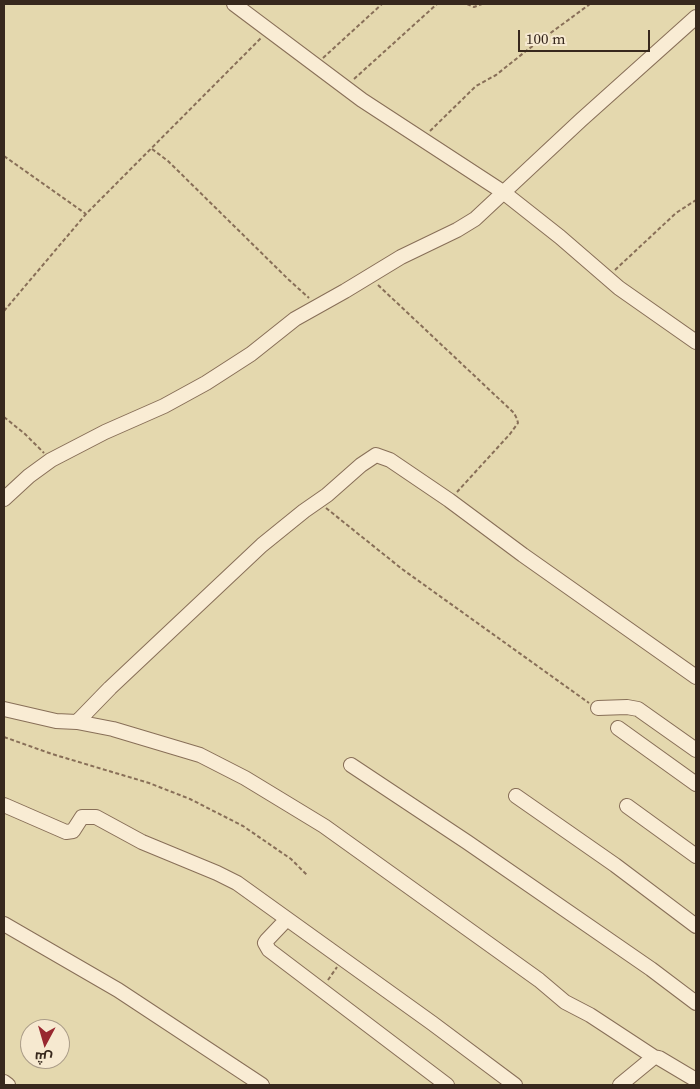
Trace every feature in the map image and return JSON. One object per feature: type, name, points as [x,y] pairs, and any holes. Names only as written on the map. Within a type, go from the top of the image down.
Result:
[{"type":"street","points":[[234,4],[345,88],[421,140],[504,192],[607,278],[696,342]]},
{"type":"street","points":[[4,499],[29,476],[51,460],[112,429],[164,406],[206,383],[251,354],[295,319],[401,257],[470,223],[486,211],[504,192],[696,17]]},
{"type":"street","points":[[77,722],[110,688],[262,545],[332,492],[361,465],[376,455],[390,460],[449,500],[522,555],[696,678]]},
{"type":"street","points":[[598,708],[627,707],[638,709],[696,750]]},
{"type":"street","points":[[4,709],[56,721],[77,722],[113,729],[200,755],[245,778],[324,826],[539,980],[565,1002],[590,1015],[654,1057],[659,1058],[696,1080]]},
{"type":"street","points":[[618,728],[696,784]]},
{"type":"street","points":[[351,765],[452,831],[555,902],[696,1003]]},
{"type":"street","points":[[516,796],[615,865],[696,926]]},
{"type":"street","points":[[4,805],[66,832],[73,831],[82,817],[91,816],[103,820],[142,842],[225,876],[244,887],[515,1085]]},
{"type":"street","points":[[627,806],[696,856]]},
{"type":"street","points":[[287,918],[267,940],[266,947],[447,1085]]},
{"type":"street","points":[[4,924],[118,990],[262,1085]]},
{"type":"street","points":[[620,1085],[654,1057]]},
{"type":"street","points":[[4,1082],[8,1085]]},
{"type":"path","points":[[314,65],[382,4]]},
{"type":"path","points":[[345,88],[437,4]]},
{"type":"path","points":[[467,4],[474,7],[482,4]]},
{"type":"path","points":[[421,140],[478,84],[496,75],[590,4]]},
{"type":"path","points":[[4,311],[86,214],[268,30]]},
{"type":"path","points":[[152,149],[168,161],[318,306]]},
{"type":"path","points":[[4,156],[86,214]]},
{"type":"path","points":[[607,278],[676,214],[696,200]]},
{"type":"path","points":[[369,276],[514,413],[517,419],[518,423],[510,434],[449,500]]},
{"type":"path","points":[[4,417],[25,434],[51,460]]},
{"type":"path","points":[[318,502],[402,569],[598,708]]},
{"type":"path","points":[[4,737],[52,754],[149,783],[190,799],[242,826],[291,859],[308,876]]},
{"type":"path","points":[[321,990],[343,959]]},
{"type":"shaded area","points":[[4,4],[696,4],[696,1085],[4,1085]]}]
